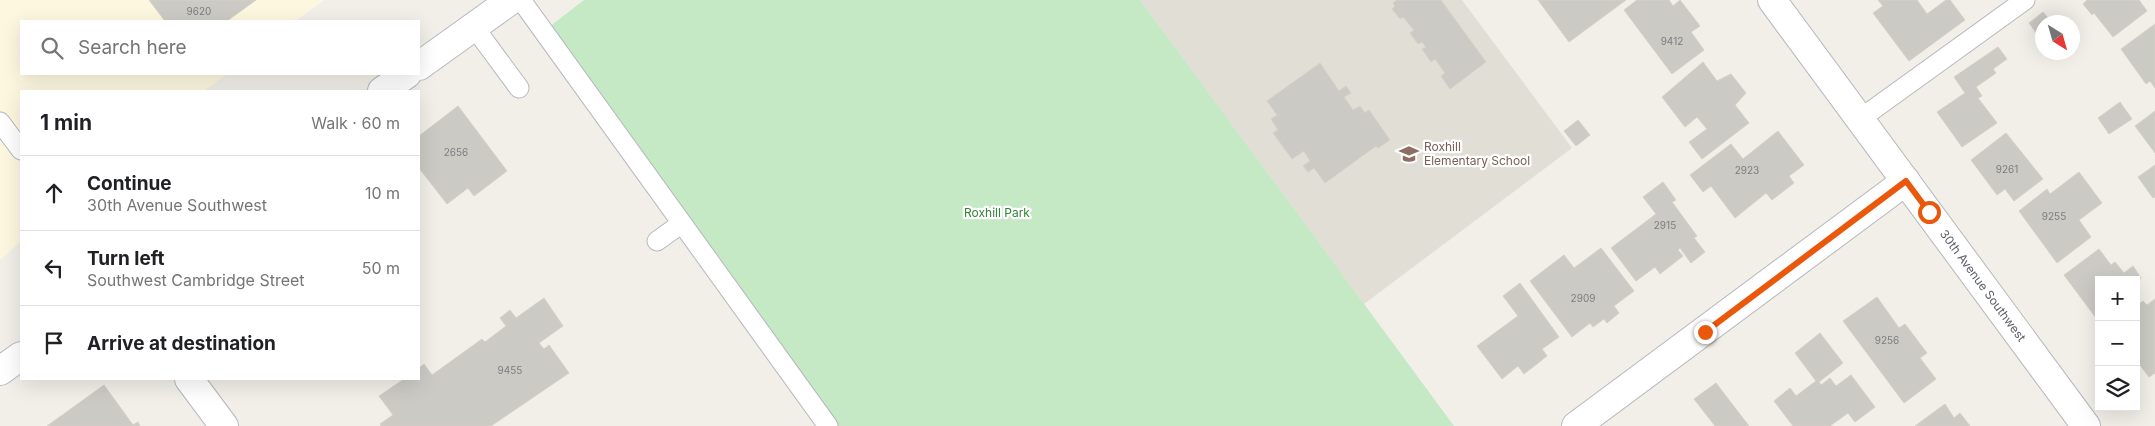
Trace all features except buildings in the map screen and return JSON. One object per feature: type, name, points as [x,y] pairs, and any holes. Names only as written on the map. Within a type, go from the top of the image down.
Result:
[{"type":"street","points":[[420,65],[511,0]]},
{"type":"street","name":"30th Avenue Southwest","points":[[1772,0],[2086,426]]},
{"type":"street","points":[[383,90],[406,75]]},
{"type":"street","points":[[1576,426],[1906,181]]},
{"type":"street","points":[[0,371],[20,357]]},
{"type":"street","points":[[190,380],[224,426]]},
{"type":"lane","points":[[521,0],[680,224],[828,426]]},
{"type":"lane","points":[[1860,119],[2025,0]]},
{"type":"lane","points":[[474,27],[519,88]]},
{"type":"lane","points":[[0,122],[20,149]]},
{"type":"lane","points":[[657,241],[680,224]]},
{"type":"shaded area","points":[[0,0],[324,0],[297,20],[20,20],[20,75],[226,75],[205,90],[20,90],[20,242],[0,260]]},
{"type":"shaded area","name":"Roxhill Elementary School","points":[[1140,0],[1462,0],[1572,148],[1364,304]]},
{"type":"green space","name":"Roxhill Park","points":[[584,0],[1140,0],[1454,426],[833,426],[540,34]]},
{"type":"place","name":"Roxhill Elementary School","points":[[1409,154]]},
{"type":"route","points":[[1705,332],[1906,181],[1929,212]]}]
